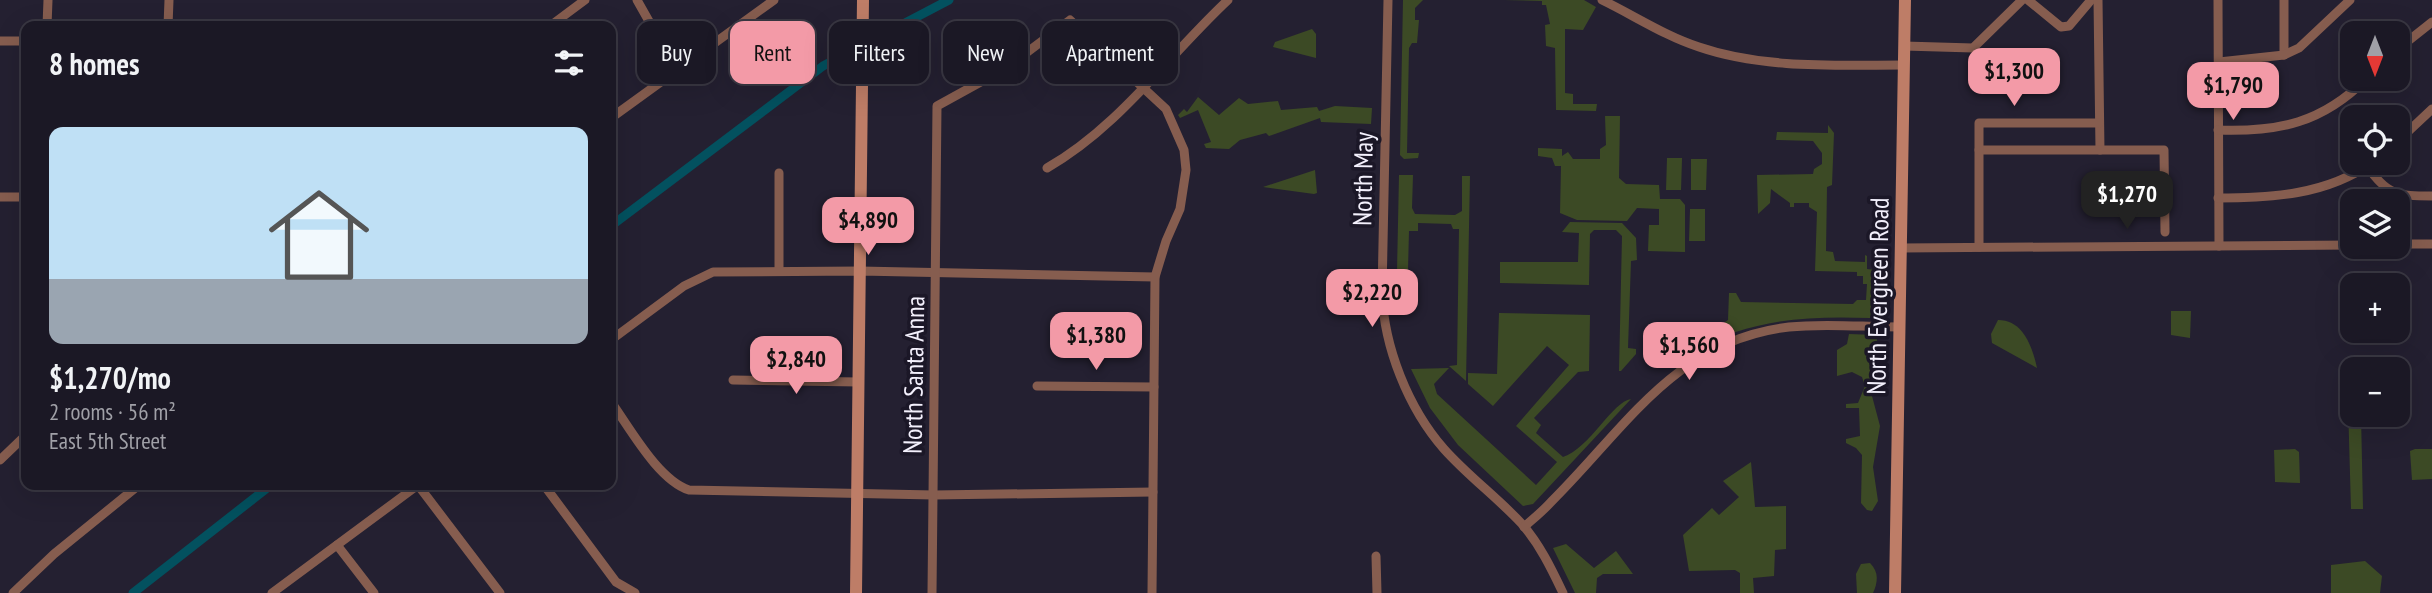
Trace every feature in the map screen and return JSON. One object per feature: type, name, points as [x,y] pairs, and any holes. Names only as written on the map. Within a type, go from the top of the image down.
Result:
[{"type":"main road","points":[[856,593],[863,0]]},
{"type":"main road","name":"North Evergreen Road","points":[[1895,593],[1905,0]]},
{"type":"street","points":[[47,21],[48,0]]},
{"type":"street","points":[[168,21],[169,0]]},
{"type":"street","points":[[557,21],[585,0]]},
{"type":"street","points":[[637,0],[649,21]]},
{"type":"street","points":[[716,39],[763,3],[774,0]]},
{"type":"street","points":[[1210,0],[1218,9]]},
{"type":"street","points":[[1047,168],[1080,147],[1142,89],[1228,0]]},
{"type":"street","name":"North May","points":[[1388,0],[1382,293],[1388,334],[1400,374],[1425,423],[1444,449],[1524,527],[1540,548],[1563,593]]},
{"type":"street","points":[[1602,0],[1672,37],[1737,58],[1780,62],[1903,65]]},
{"type":"street","points":[[1904,46],[1973,48],[2022,0]]},
{"type":"street","points":[[2028,0],[2061,27],[2069,26],[2091,0]]},
{"type":"street","points":[[2098,0],[2100,150]]},
{"type":"street","points":[[2218,0],[2220,246]]},
{"type":"street","points":[[2284,0],[2284,55]]},
{"type":"street","points":[[2219,62],[2284,55],[2314,38],[2350,0]]},
{"type":"street","name":"North Santa Anna","points":[[932,593],[937,106],[1006,68],[1070,20],[1142,89]]},
{"type":"street","points":[[2410,39],[2432,22]]},
{"type":"street","points":[[0,41],[21,41]]},
{"type":"street","points":[[616,114],[656,84]]},
{"type":"street","points":[[1142,89],[1166,109],[1177,128],[1186,170],[1180,209],[1155,277],[1152,593]]},
{"type":"street","points":[[2218,130],[2268,130],[2292,124],[2334,107],[2352,91]]},
{"type":"street","points":[[2410,130],[2432,109]]},
{"type":"street","points":[[1979,247],[1979,123],[2099,123]]},
{"type":"street","points":[[1979,150],[2164,150],[2165,232]]},
{"type":"street","points":[[779,173],[779,271]]},
{"type":"street","points":[[2218,198],[2290,195],[2349,175]]},
{"type":"street","points":[[2375,175],[2379,183],[2392,193],[2432,196]]},
{"type":"street","points":[[0,197],[21,197]]},
{"type":"street","points":[[2410,244],[2432,244]]},
{"type":"street","points":[[1901,248],[2340,245]]},
{"type":"street","points":[[616,336],[695,278],[734,270],[1155,277]]},
{"type":"street","points":[[1524,527],[1551,503],[1641,403],[1678,371],[1721,345],[1787,327],[1900,327]]},
{"type":"street","points":[[733,380],[859,382]]},
{"type":"street","points":[[1037,386],[1154,387]]},
{"type":"street","points":[[616,409],[662,471],[678,486],[702,491],[858,491],[934,495],[1153,492]]},
{"type":"street","points":[[0,460],[21,441]]},
{"type":"street","points":[[13,593],[80,532],[133,490]]},
{"type":"street","points":[[272,593],[411,490]]},
{"type":"street","points":[[422,490],[500,593]]},
{"type":"street","points":[[548,490],[616,582],[635,593]]},
{"type":"street","points":[[337,545],[374,593]]},
{"type":"street","points":[[1376,556],[1377,593]]},
{"type":"green space","points":[[1403,0],[1423,0],[1415,8],[1415,20],[1419,20],[1417,43],[1412,43],[1409,48],[1407,153],[1419,153],[1418,158],[1404,159],[1400,155]]},
{"type":"green space","points":[[1504,0],[1584,0],[1596,7],[1583,30],[1565,29],[1565,93],[1573,94],[1573,104],[1597,104],[1596,111],[1556,110],[1555,48],[1546,46],[1545,25],[1550,24],[1546,5],[1542,5],[1542,1]]},
{"type":"green space","points":[[1312,29],[1316,34],[1316,58],[1273,47],[1275,42]]},
{"type":"green space","points":[[1198,97],[1219,115],[1239,98],[1248,104],[1278,101],[1281,110],[1317,107],[1319,111],[1335,106],[1372,108],[1371,124],[1321,122],[1320,118],[1269,136],[1266,133],[1240,140],[1229,149],[1206,148],[1204,144],[1211,142],[1198,110],[1180,118],[1178,115],[1184,109],[1187,112]]},
{"type":"green space","points":[[1605,116],[1620,116],[1619,178],[1626,184],[1659,185],[1660,199],[1680,199],[1685,205],[1685,252],[1648,251],[1649,225],[1659,225],[1659,209],[1637,208],[1627,221],[1577,220],[1560,213],[1561,166],[1555,166],[1552,158],[1538,156],[1538,148],[1562,149],[1562,156],[1568,152],[1573,159],[1600,159],[1600,149],[1606,145]]},
{"type":"green space","points":[[1828,125],[1834,133],[1832,185],[1827,187],[1826,251],[1833,252],[1835,261],[1865,262],[1865,255],[1867,256],[1867,269],[1875,270],[1873,279],[1882,295],[1870,318],[1799,319],[1755,326],[1689,353],[1687,348],[1728,320],[1729,293],[1736,293],[1741,302],[1853,304],[1857,300],[1866,300],[1867,284],[1863,284],[1863,276],[1857,276],[1857,272],[1815,271],[1817,212],[1809,207],[1809,203],[1794,203],[1794,207],[1790,207],[1790,203],[1771,189],[1770,203],[1758,214],[1757,175],[1813,174],[1814,169],[1822,164],[1822,153],[1813,141],[1776,140],[1777,132],[1828,133]]},
{"type":"green space","points":[[1667,158],[1682,158],[1681,190],[1666,190]]},
{"type":"green space","points":[[1691,159],[1707,159],[1706,190],[1691,190]]},
{"type":"green space","points":[[1315,170],[1317,193],[1314,194],[1263,187]]},
{"type":"green space","points":[[1399,175],[1413,175],[1412,208],[1415,214],[1455,215],[1462,211],[1462,176],[1470,176],[1466,381],[1449,366],[1457,365],[1459,229],[1453,229],[1451,224],[1418,223],[1418,231],[1409,231],[1408,270],[1397,271]]},
{"type":"green space","points":[[1690,209],[1705,209],[1705,241],[1689,241]]},
{"type":"green space","points":[[1570,222],[1622,223],[1636,238],[1637,260],[1631,261],[1628,348],[1636,349],[1636,354],[1621,371],[1622,236],[1616,230],[1594,230],[1590,234],[1589,285],[1500,283],[1500,262],[1578,262],[1579,233],[1562,232]]},
{"type":"green space","points":[[2171,311],[2191,311],[2190,338],[2171,335]]},
{"type":"green space","points":[[1499,313],[1590,315],[1589,371],[1578,372],[1534,418],[1541,425],[1536,433],[1563,457],[1582,445],[1616,408],[1631,399],[1533,504],[1523,506],[1458,445],[1430,408],[1411,369],[1449,368],[1434,384],[1437,394],[1536,485],[1557,462],[1516,426],[1569,365],[1547,346],[1493,406],[1468,384],[1468,373],[1497,374]]},
{"type":"green space","points":[[1998,320],[2007,321],[2020,329],[2029,343],[2037,368],[1992,343],[1991,334]]},
{"type":"green space","points":[[1849,334],[1876,335],[1883,369],[1872,396],[1880,426],[1873,467],[1878,501],[1872,511],[1867,510],[1861,503],[1862,455],[1846,443],[1846,439],[1860,436],[1859,408],[1846,408],[1846,404],[1858,403],[1865,386],[1862,377],[1852,372],[1837,376],[1837,350],[1847,344]]},
{"type":"green space","points":[[2349,427],[2361,427],[2363,509],[2351,509]]},
{"type":"green space","points":[[2295,449],[2299,452],[2300,483],[2275,482],[2274,450]]},
{"type":"green space","points":[[2432,449],[2432,479],[2412,480],[2410,451]]},
{"type":"green space","points":[[1751,462],[1755,507],[1786,506],[1786,549],[1775,550],[1774,576],[1753,578],[1754,593],[1740,593],[1740,573],[1735,570],[1689,571],[1683,535],[1712,508],[1719,515],[1739,497],[1723,481]]},
{"type":"green space","points":[[1566,544],[1594,568],[1616,551],[1633,574],[1603,574],[1597,578],[1596,593],[1575,593],[1553,548]]},
{"type":"green space","points":[[2365,561],[2382,576],[2380,593],[2331,593],[2331,565]]},
{"type":"green space","points":[[1870,563],[1877,577],[1873,593],[1857,593],[1856,574],[1861,564]]},
{"type":"waterway","points":[[616,222],[823,66],[949,0]]},
{"type":"waterway","points":[[133,593],[265,490]]}]
